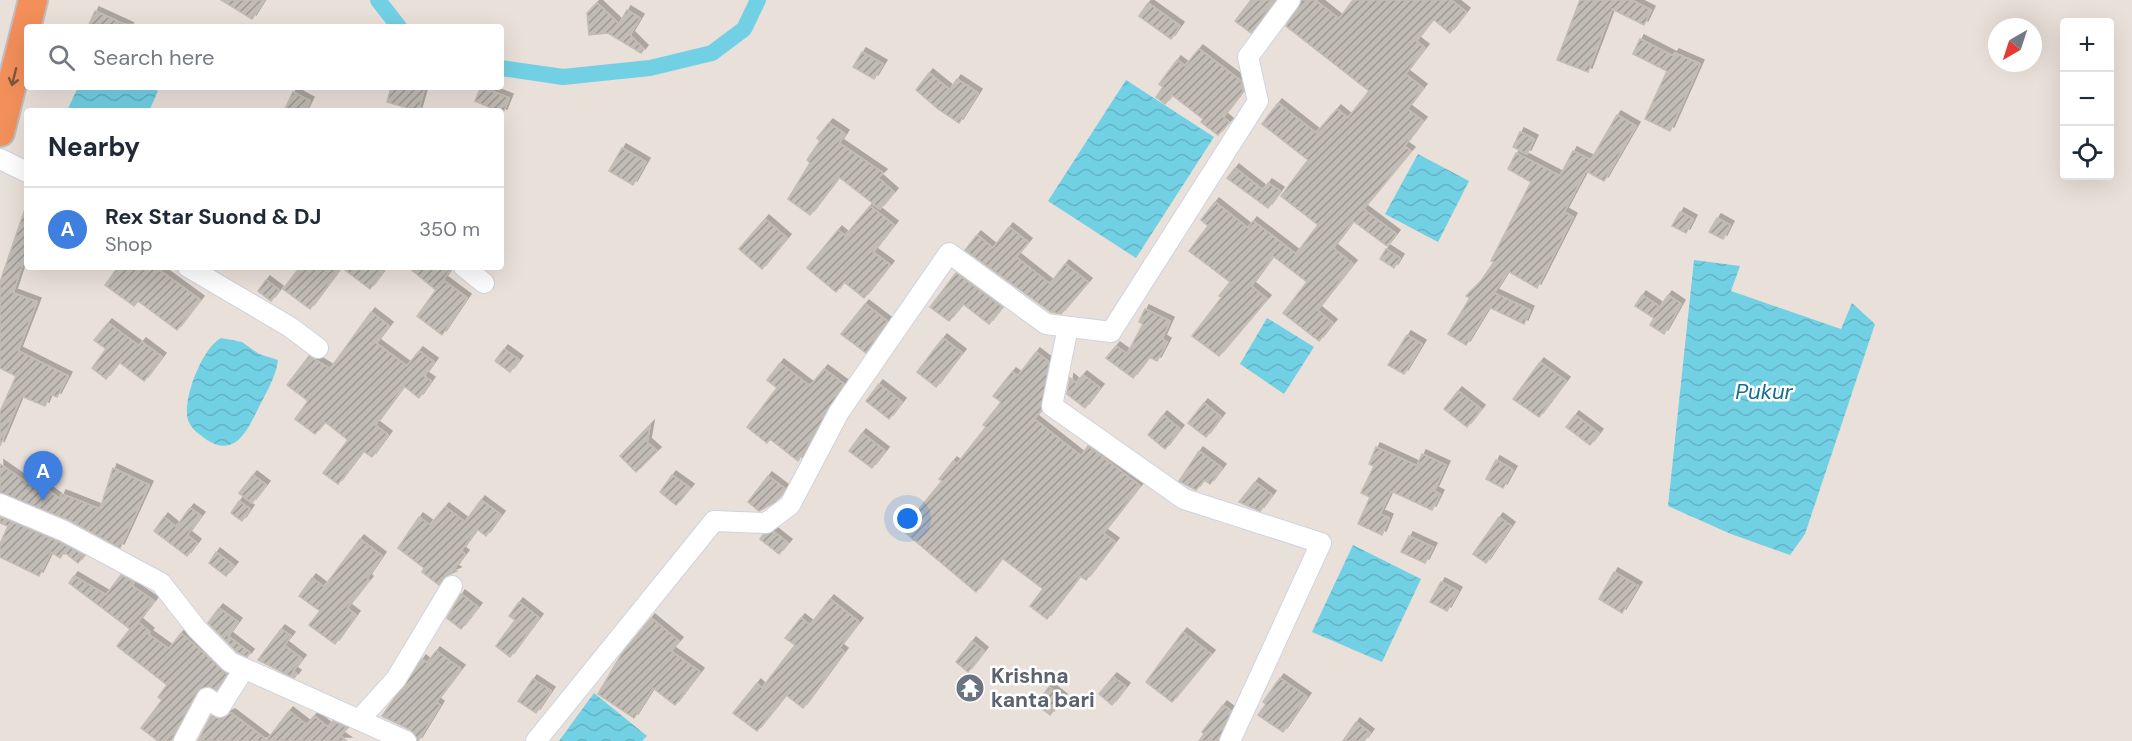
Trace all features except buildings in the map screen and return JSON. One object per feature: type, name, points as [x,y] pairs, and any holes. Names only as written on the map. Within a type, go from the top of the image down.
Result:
[{"type":"highway","points":[[27,24],[33,0]]},
{"type":"highway","points":[[0,132],[24,36]]},
{"type":"street","points":[[536,741],[714,522],[766,523],[790,505],[839,412],[949,253],[1046,324],[1111,333],[1258,101],[1248,57],[1290,0]]},
{"type":"street","points":[[0,159],[24,171]]},
{"type":"street","points":[[193,270],[290,327],[318,348]]},
{"type":"street","points":[[468,270],[484,283]]},
{"type":"street","points":[[1068,327],[1052,406],[1184,499],[1322,543],[1230,741]]},
{"type":"street","points":[[0,504],[64,531],[161,583],[197,629],[230,662],[406,741]]},
{"type":"street","points":[[360,719],[396,679],[452,586]]},
{"type":"street","points":[[184,741],[207,698],[220,707],[244,669]]},
{"type":"water","points":[[1126,80],[1214,137],[1136,258],[1048,201]]},
{"type":"water","points":[[77,90],[158,91],[150,108],[68,108]]},
{"type":"water","points":[[1418,154],[1469,181],[1438,242],[1385,214]]},
{"type":"water","name":"Pukur","points":[[1694,260],[1740,266],[1731,291],[1841,329],[1852,303],[1875,324],[1805,534],[1790,555],[1731,534],[1668,506]]},
{"type":"water","points":[[1267,318],[1314,347],[1284,394],[1240,364]]},
{"type":"water","points":[[221,338],[242,342],[259,354],[278,360],[272,380],[248,427],[238,440],[225,446],[216,445],[196,431],[189,423],[187,411],[195,375],[207,352]]},
{"type":"water","points":[[1353,545],[1421,579],[1382,662],[1312,632]]},
{"type":"water","points":[[594,693],[647,736],[642,741],[559,741]]},
{"type":"waterway","points":[[378,0],[397,24]]},
{"type":"waterway","points":[[504,68],[563,77],[650,68],[712,53],[744,29],[758,0]]},
{"type":"place","name":"Rex Star Suond & DJ","points":[[43,501]]},
{"type":"place","name":"Krishna kanta bari","points":[[970,688]]}]
